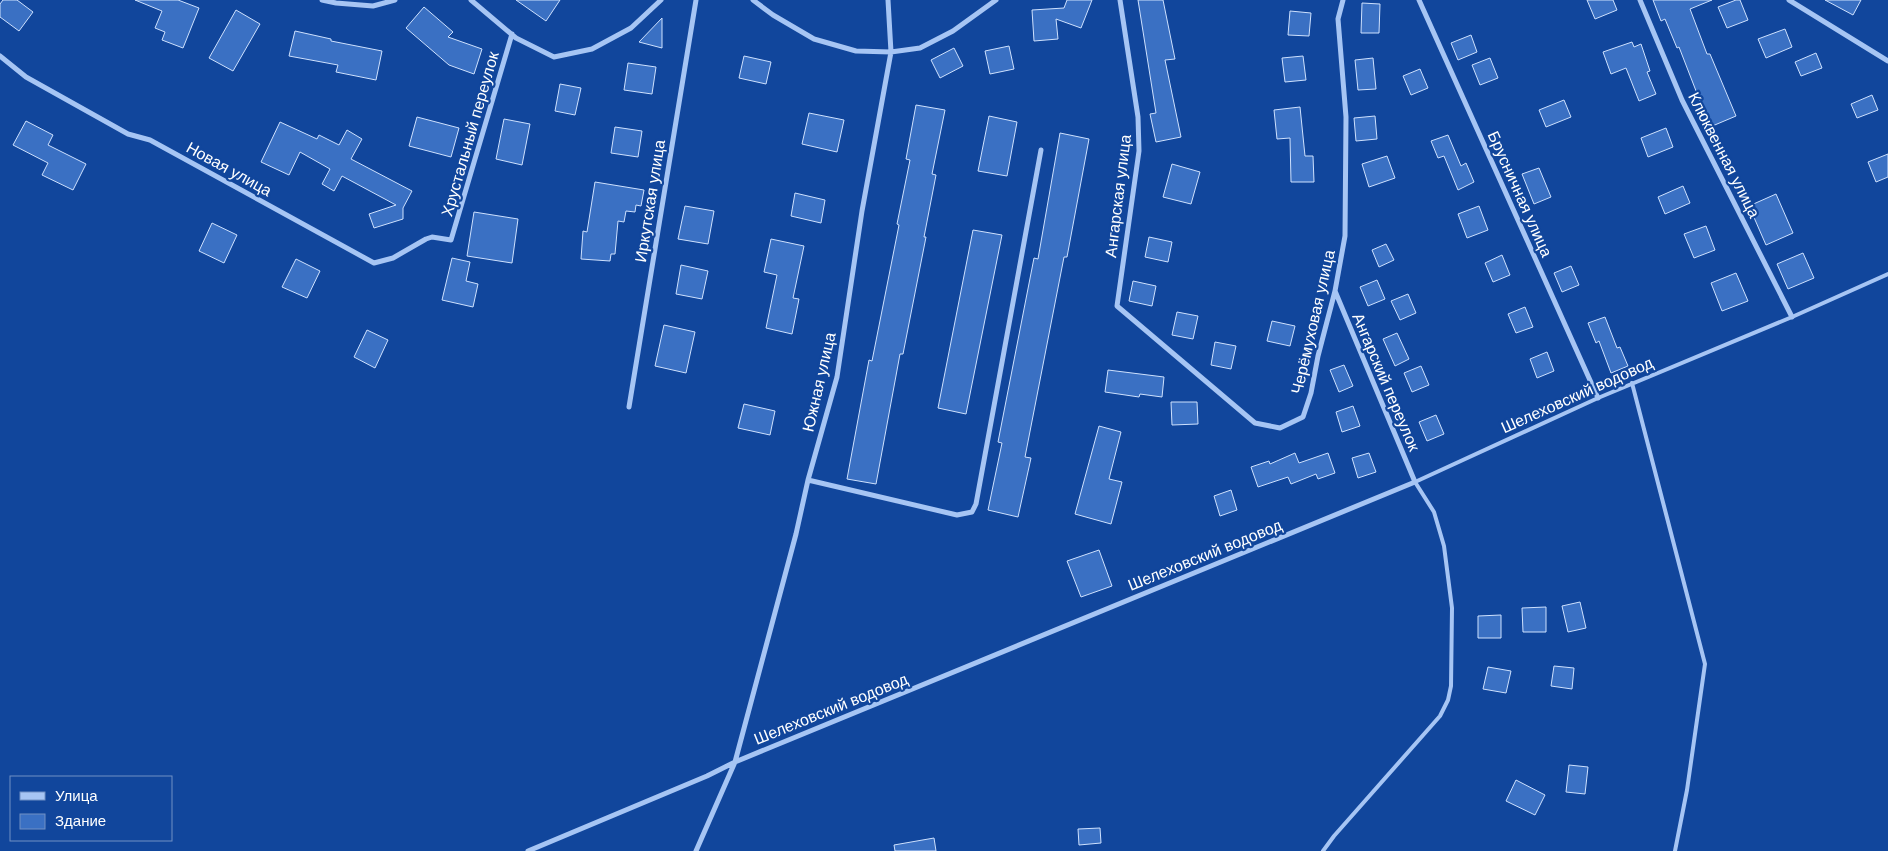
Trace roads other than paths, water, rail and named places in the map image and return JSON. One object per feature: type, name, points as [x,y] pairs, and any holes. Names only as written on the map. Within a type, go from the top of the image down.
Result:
[{"type":"street","points":[[322,0],[373,6],[394,0]]},
{"type":"street","points":[[471,0],[512,34],[554,57],[592,50],[630,28],[661,0]]},
{"type":"street","name":"Иркутская улица","points":[[629,407],[696,0]]},
{"type":"street","points":[[753,0],[773,15],[814,39],[856,51],[891,52],[920,48],[953,31],[996,0]]},
{"type":"street","name":"Южная улица","points":[[696,851],[734,762],[837,377],[862,211],[891,52],[888,0]]},
{"type":"street","name":"Ангарская улица","points":[[1117,306],[1139,151],[1138,116],[1120,0]]},
{"type":"street","name":"Черёмуховая улица","points":[[1117,306],[1255,423],[1280,428],[1302,417],[1310,394],[1335,291],[1345,236],[1346,117],[1338,19],[1343,0]]},
{"type":"street","name":"Брусничная улица","points":[[1419,0],[1598,398]]},
{"type":"street","name":"Клюквенная улица","points":[[1640,0],[1682,100],[1792,317]]},
{"type":"street","points":[[1789,0],[1888,62]]},
{"type":"street","name":"Хрустальный переулок","points":[[451,240],[512,34]]},
{"type":"street","name":"Новая улица","points":[[0,56],[26,77],[128,134],[150,140],[374,263],[393,258],[426,239],[451,240]]},
{"type":"street","points":[[808,480],[957,515],[972,512],[976,504],[1041,150]]},
{"type":"street","name":"Ангарский переулок","points":[[1335,291],[1415,482]]},
{"type":"street","name":"Шелеховский водовод","points":[[528,851],[734,762],[1415,482]]},
{"type":"lane","name":"Шелеховский водовод","points":[[1415,482],[1632,383],[1792,317],[1888,274]]},
{"type":"lane","points":[[1632,383],[1705,664],[1687,790],[1675,851]]},
{"type":"lane","points":[[1323,851],[1334,836],[1440,716],[1448,700],[1452,608],[1444,546],[1434,512],[1415,482]]}]
